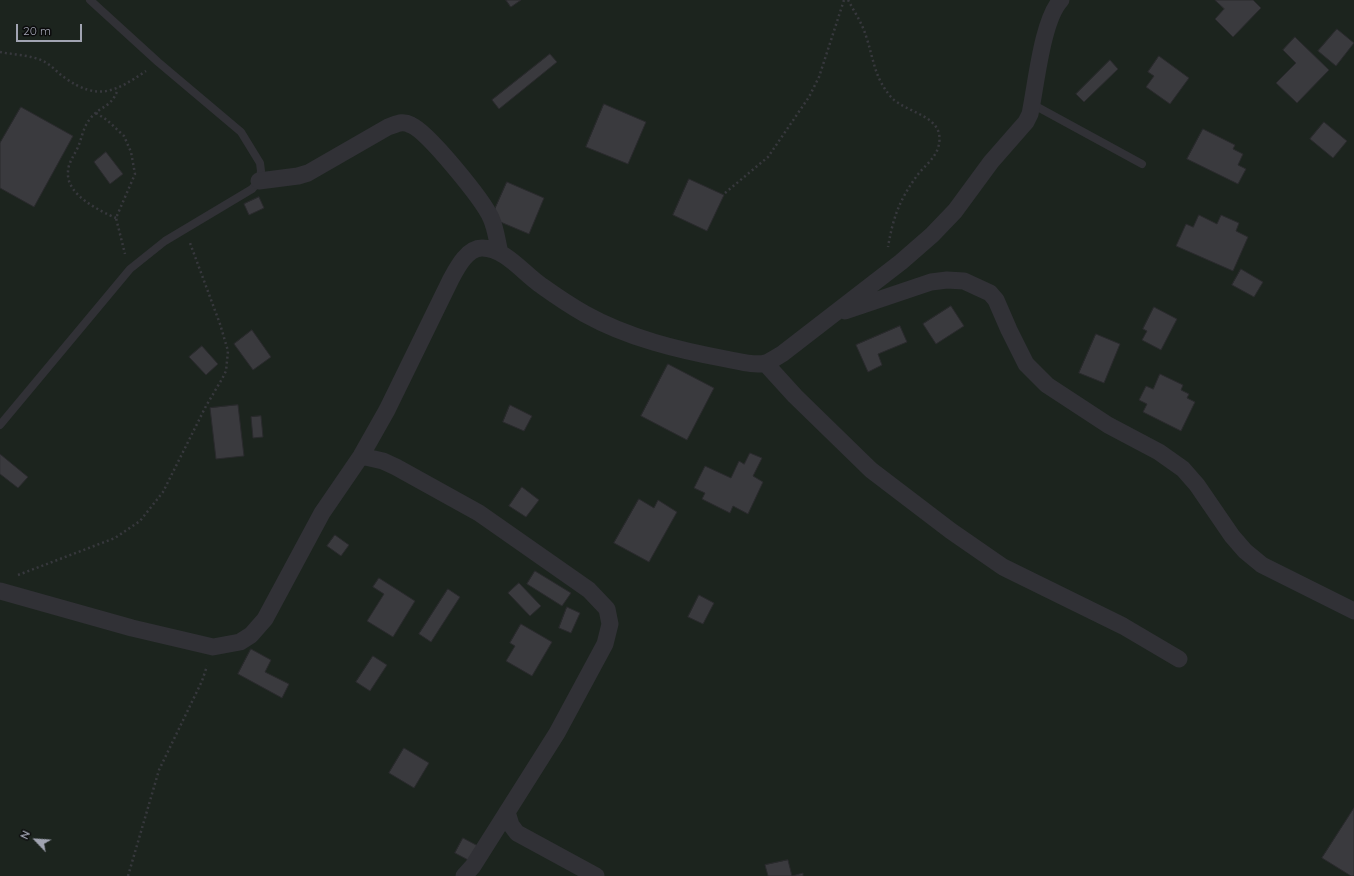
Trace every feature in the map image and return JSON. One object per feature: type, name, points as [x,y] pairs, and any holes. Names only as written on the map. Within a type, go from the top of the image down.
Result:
[{"type":"street","points":[[0,591],[124,626],[213,647],[240,642],[251,635],[264,619],[322,513],[361,456],[387,410],[451,278],[461,262],[474,249],[482,248],[500,253],[540,285],[585,314],[617,329],[650,341],[712,356],[749,362],[765,363],[782,354],[927,240],[955,211],[991,162],[1026,122],[1032,104],[1043,45],[1050,21],[1061,0]]},
{"type":"street","points":[[259,181],[298,176],[308,173],[388,127],[402,122],[412,125],[429,139],[484,205],[495,230],[500,253]]},
{"type":"street","points":[[833,315],[931,282],[947,280],[964,282],[990,293],[996,300],[1026,364],[1047,385],[1108,424],[1159,452],[1183,469],[1197,485],[1244,551],[1262,565],[1354,611]]},
{"type":"street","points":[[765,363],[795,396],[871,470],[951,531],[1003,567],[1123,626],[1179,659]]},
{"type":"street","points":[[361,456],[383,460],[479,513],[589,590],[607,609],[610,624],[605,644],[557,733],[473,866],[464,876]]},
{"type":"street","points":[[506,812],[511,825],[518,833],[596,876]]},
{"type":"lane","points":[[0,425],[130,269],[165,241],[244,194],[259,181],[261,171],[260,163],[241,132],[158,62],[90,0]]},
{"type":"lane","points":[[1032,104],[1142,164]]},
{"type":"path","points":[[725,192],[768,157],[809,97],[819,77],[844,0]]},
{"type":"path","points":[[848,0],[865,34],[876,76],[884,88],[893,99],[934,124],[939,136],[936,153],[914,180],[896,210],[879,278]]},
{"type":"path","points":[[0,52],[39,59],[65,78],[93,92],[118,88],[158,62]]},
{"type":"path","points":[[116,218],[92,207],[85,201],[69,182],[67,175],[86,126],[96,113],[110,104],[115,97],[118,88]]},
{"type":"path","points":[[96,113],[107,120],[124,136],[131,152],[135,174],[116,218],[117,227],[130,269]]},
{"type":"path","points":[[14,576],[115,538],[140,521],[163,492],[206,406],[226,371],[228,351],[220,324],[185,229]]},
{"type":"path","points":[[128,876],[159,770],[202,681],[213,647]]},
{"type":"shaded area","points":[[0,0],[1354,0],[1354,876],[0,876]]},
{"type":"building","points":[[506,0],[521,0],[511,7]]},
{"type":"building","points":[[1215,0],[1253,0],[1261,8],[1233,37],[1215,19],[1224,9]]},
{"type":"building","points":[[1337,29],[1354,43],[1336,66],[1318,51]]},
{"type":"building","points":[[1295,37],[1329,70],[1297,103],[1276,83],[1296,63],[1283,50]]},
{"type":"building","points":[[550,54],[557,62],[499,109],[492,100]]},
{"type":"building","points":[[1159,56],[1189,78],[1170,104],[1146,87],[1154,76],[1148,72]]},
{"type":"building","points":[[1110,60],[1118,69],[1084,102],[1076,94]]},
{"type":"building","points":[[604,104],[646,122],[628,164],[586,147]]},
{"type":"building","points":[[21,107],[73,136],[34,207],[0,188],[0,143]]},
{"type":"building","points":[[1324,122],[1347,141],[1333,158],[1310,139]]},
{"type":"building","points":[[1203,129],[1235,145],[1233,149],[1243,154],[1238,165],[1246,169],[1238,184],[1187,159]]},
{"type":"building","points":[[106,152],[123,174],[110,184],[94,162]]},
{"type":"building","points":[[689,179],[724,195],[707,231],[673,215]]},
{"type":"building","points":[[507,182],[544,198],[529,234],[491,218]]},
{"type":"building","points":[[259,197],[264,208],[249,215],[244,204]]},
{"type":"building","points":[[1199,215],[1217,224],[1221,215],[1239,223],[1236,231],[1248,237],[1233,271],[1176,246],[1186,224],[1193,227]]},
{"type":"building","points":[[1241,269],[1263,282],[1254,297],[1232,285]]},
{"type":"building","points":[[951,306],[964,326],[936,344],[923,324]]},
{"type":"building","points":[[1154,307],[1177,319],[1161,350],[1142,340],[1147,331],[1143,329]]},
{"type":"building","points":[[900,326],[907,342],[878,354],[882,365],[868,372],[856,345]]},
{"type":"building","points":[[252,330],[271,357],[253,370],[234,344]]},
{"type":"building","points":[[1096,334],[1120,344],[1104,383],[1079,373]]},
{"type":"building","points":[[202,346],[218,364],[206,375],[189,357]]},
{"type":"building","points":[[668,364],[714,388],[687,440],[641,416]]},
{"type":"building","points":[[1160,374],[1183,385],[1181,390],[1189,394],[1187,398],[1195,402],[1181,431],[1143,412],[1147,404],[1139,400],[1146,386],[1153,389]]},
{"type":"building","points":[[238,405],[244,456],[216,459],[210,408]]},
{"type":"building","points":[[510,405],[532,416],[524,431],[503,422]]},
{"type":"building","points":[[261,416],[263,437],[253,438],[251,417]]},
{"type":"building","points":[[750,453],[762,458],[753,476],[763,482],[748,514],[733,506],[730,513],[702,499],[705,493],[694,488],[705,466],[731,478],[739,461],[744,464]]},
{"type":"building","points":[[0,454],[28,477],[18,488],[0,474]]},
{"type":"building","points":[[522,487],[539,500],[526,517],[509,506]]},
{"type":"building","points":[[639,499],[654,508],[658,500],[677,512],[649,562],[614,543]]},
{"type":"building","points":[[335,535],[349,545],[341,556],[327,546]]},
{"type":"building","points":[[535,571],[571,593],[562,606],[527,584]]},
{"type":"building","points":[[379,578],[415,601],[393,637],[367,621],[384,594],[373,587]]},
{"type":"building","points":[[519,583],[541,606],[530,616],[508,593]]},
{"type":"building","points":[[448,589],[460,597],[431,642],[419,634]]},
{"type":"building","points":[[699,595],[714,603],[703,624],[688,617]]},
{"type":"building","points":[[567,607],[580,613],[571,633],[559,628]]},
{"type":"building","points":[[521,624],[552,642],[532,676],[506,661],[515,646],[510,643]]},
{"type":"building","points":[[251,649],[271,660],[265,672],[289,684],[282,698],[238,674]]},
{"type":"building","points":[[373,656],[387,665],[370,691],[356,682]]},
{"type":"building","points":[[404,748],[429,763],[414,788],[389,773]]},
{"type":"building","points":[[1354,808],[1354,876],[1351,876],[1322,858]]},
{"type":"building","points":[[463,838],[478,846],[470,861],[455,853]]},
{"type":"building","points":[[788,860],[792,876],[768,876],[765,865]]},
{"type":"building","points":[[803,873],[803,876],[792,876]]}]
